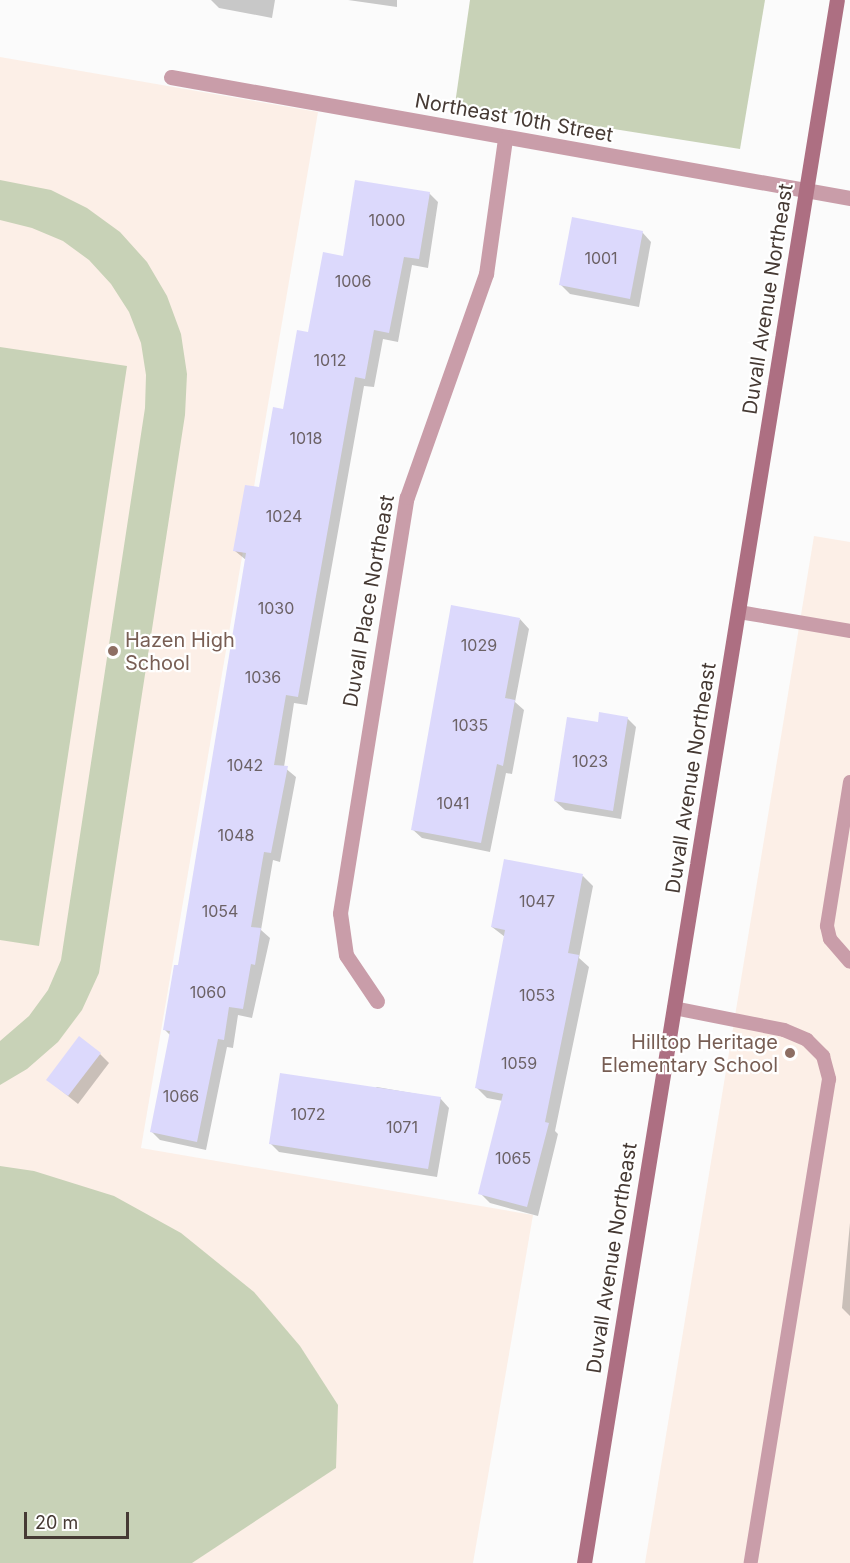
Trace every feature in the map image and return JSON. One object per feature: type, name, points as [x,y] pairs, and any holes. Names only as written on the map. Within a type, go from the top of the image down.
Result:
[{"type":"main road","name":"Duvall Avenue Northeast","points":[[584,1563],[837,0]]},
{"type":"street","name":"Northeast 10th Street","points":[[171,77],[850,198]]},
{"type":"street","name":"Duvall Place Northeast","points":[[377,1001],[346,955],[342,901],[407,497],[486,274],[505,138]]},
{"type":"lane","points":[[739,612],[850,631]]},
{"type":"lane","points":[[850,782],[827,926],[830,939],[850,962]]},
{"type":"lane","points":[[836,873],[850,875]]},
{"type":"lane","points":[[674,1008],[784,1030],[807,1040],[823,1056],[829,1078],[751,1563]]},
{"type":"shaded area","name":"Hazen High School","points":[[0,57],[318,112],[141,1148],[533,1215],[473,1563],[0,1563]]},
{"type":"shaded area","name":"Hilltop Heritage Elementary School","points":[[814,536],[850,542],[850,1563],[645,1563]]},
{"type":"green space","points":[[470,0],[765,0],[740,149],[455,104]]},
{"type":"green space","points":[[0,180],[51,190],[87,208],[120,232],[147,262],[167,296],[181,334],[187,374],[185,415],[99,973],[82,1010],[58,1042],[27,1069],[0,1085],[0,1041],[29,1016],[48,990],[61,960],[145,408],[146,375],[141,343],[129,312],[111,284],[89,260],[63,241],[32,228],[0,220]]},
{"type":"green space","points":[[0,347],[127,366],[39,946],[0,940]]},
{"type":"green space","points":[[0,1166],[34,1171],[114,1196],[181,1233],[254,1292],[300,1346],[338,1405],[336,1468],[192,1563],[0,1563]]},
{"type":"building","points":[[355,180],[430,192],[419,259],[404,257],[389,333],[374,330],[365,379],[355,377],[298,697],[286,695],[274,765],[288,766],[271,853],[264,852],[251,927],[261,928],[255,965],[251,964],[243,1009],[229,1007],[224,1040],[218,1039],[197,1142],[150,1132],[170,1031],[163,1030],[174,965],[178,965],[246,553],[233,551],[245,485],[259,487],[273,407],[283,409],[297,330],[308,332],[323,252],[343,256]]},
{"type":"building","points":[[572,217],[643,231],[630,299],[559,285]]},
{"type":"building","points":[[451,605],[520,618],[505,698],[515,700],[503,766],[497,764],[481,843],[411,830]]},
{"type":"building","points":[[599,712],[628,717],[613,811],[554,801],[567,717],[598,722]]},
{"type":"building","points":[[504,859],[583,874],[568,953],[579,955],[545,1122],[549,1123],[527,1207],[478,1194],[503,1094],[475,1088],[505,930],[491,927]]},
{"type":"building","points":[[79,1036],[101,1053],[68,1096],[46,1080]]},
{"type":"building","points":[[280,1073],[441,1097],[428,1169],[269,1144]]},
{"type":"place","name":"Hazen High School","points":[[113,651]]},
{"type":"place","name":"Hilltop Heritage Elementary School","points":[[790,1053]]}]
